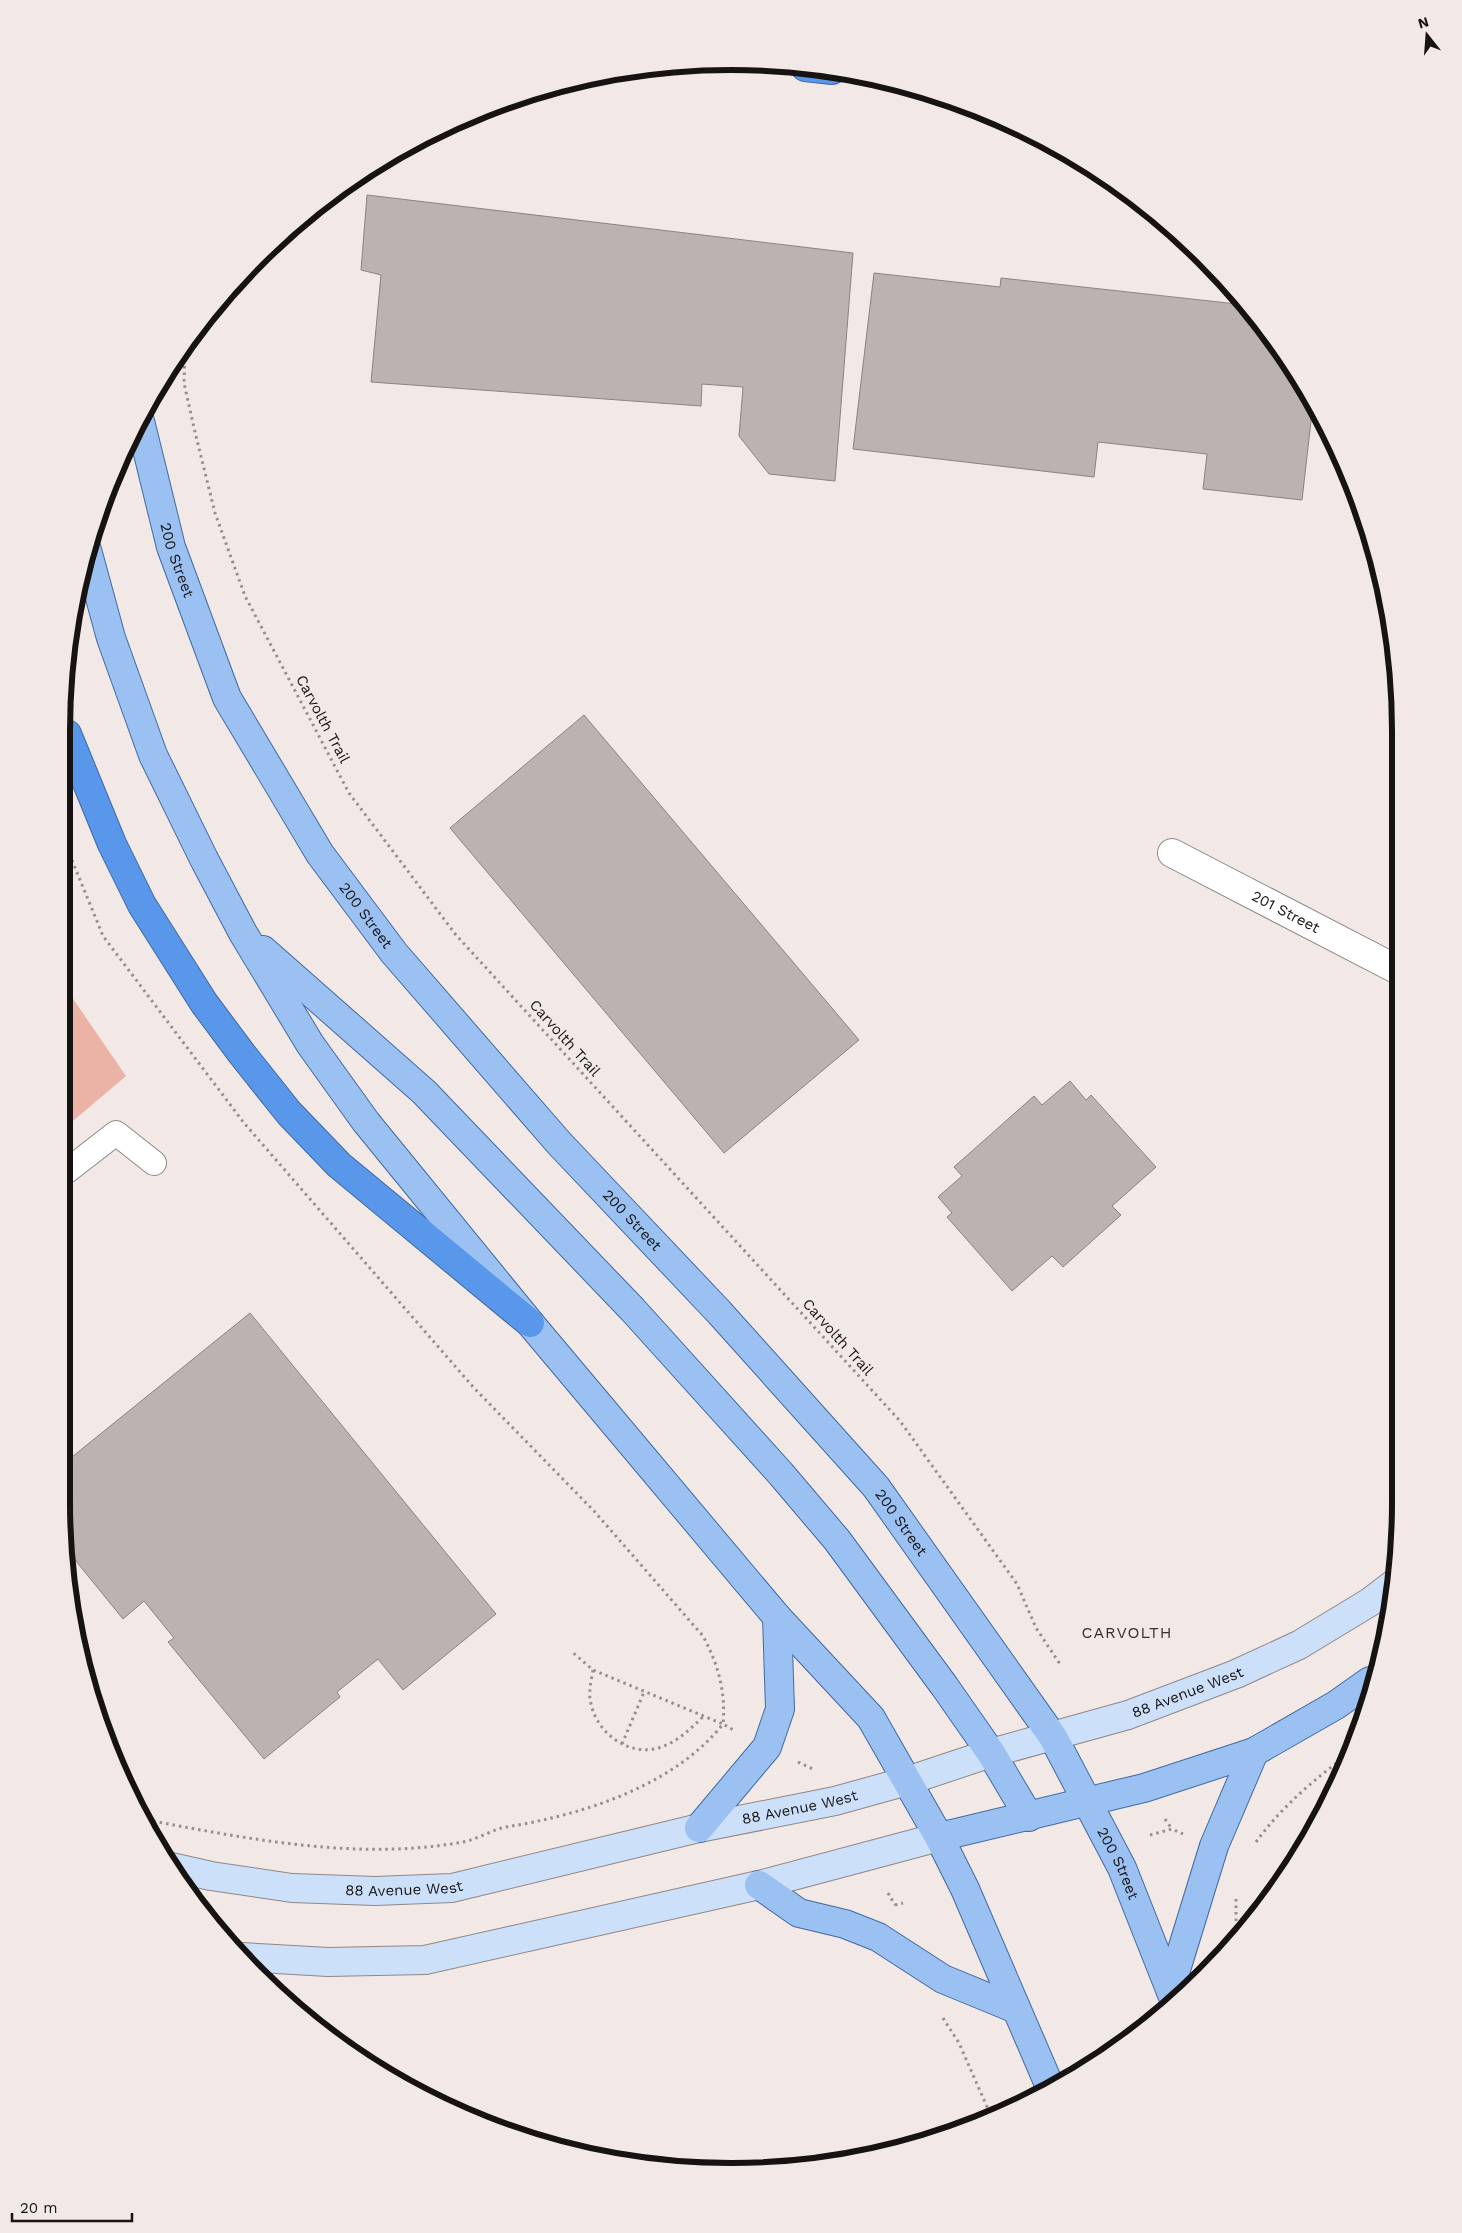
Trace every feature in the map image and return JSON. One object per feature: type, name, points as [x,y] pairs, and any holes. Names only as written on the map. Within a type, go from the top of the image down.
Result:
[{"type":"highway","points":[[70,741],[112,844],[142,905],[194,989],[242,1054],[289,1113],[339,1165],[530,1323]]},
{"type":"main road","name":"200 Street","points":[[142,431],[171,547],[227,698],[320,854],[394,953],[559,1143],[719,1312],[876,1487],[1053,1737],[1122,1868],[1172,1993]]},
{"type":"main road","points":[[91,566],[111,638],[153,754],[204,859],[243,933],[310,1044],[366,1122],[530,1323],[777,1617],[871,1718],[939,1837],[965,1888],[1048,2081]]},
{"type":"main road","points":[[243,933],[424,1092],[640,1317],[781,1474],[837,1540],[991,1753],[1029,1817]]},
{"type":"main road","name":"88 Avenue West","points":[[181,1869],[211,1876],[292,1888],[375,1891],[452,1888],[698,1828],[835,1801],[907,1781],[991,1753],[1128,1716],[1236,1674],[1300,1645],[1370,1602],[1386,1590]]},
{"type":"main road","points":[[698,1828],[767,1747],[780,1709],[777,1617]]},
{"type":"main road","points":[[253,1958],[328,1962],[424,1960],[759,1885],[939,1837],[1088,1804],[1254,1752],[1336,1705],[1366,1684]]},
{"type":"main road","points":[[1172,1993],[1214,1846],[1254,1752]]},
{"type":"main road","points":[[759,1885],[799,1913],[845,1924],[878,1937],[943,1979],[1016,2009]]},
{"type":"street","name":"201 Street","points":[[1172,853],[1392,967]]},
{"type":"lane","points":[[70,1169],[116,1133],[154,1163]]},
{"type":"path","name":"Carvolth Trail","points":[[185,359],[184,383],[215,513],[245,596],[349,793],[456,935],[900,1421],[1017,1584],[1036,1628],[1060,1664]]},
{"type":"path","points":[[70,855],[103,936],[244,1123],[474,1388],[594,1511],[703,1636],[713,1654],[721,1680],[725,1704],[724,1724],[698,1752],[676,1768],[636,1788],[564,1816],[493,1830],[463,1842],[409,1847],[344,1848],[294,1845],[240,1838],[153,1821]]},
{"type":"path","points":[[571,1651],[593,1670],[724,1724],[738,1732]]},
{"type":"path","points":[[593,1670],[589,1689],[590,1704],[596,1720],[606,1734],[622,1744],[636,1749],[664,1746],[688,1731],[704,1716]]},
{"type":"path","points":[[622,1744],[644,1692]]},
{"type":"path","points":[[790,1759],[814,1770],[817,1775]]},
{"type":"path","points":[[1250,1850],[1270,1822],[1298,1794],[1339,1762]]},
{"type":"path","points":[[1163,1816],[1172,1830],[1186,1836]]},
{"type":"path","points":[[1150,1835],[1172,1830]]},
{"type":"path","points":[[1236,1897],[1236,1928]]},
{"type":"path","points":[[895,1905],[903,1903]]},
{"type":"path","points":[[940,2015],[958,2043],[989,2110]]},
{"type":"shaded area","points":[[70,994],[126,1076],[70,1123]]},
{"type":"building","points":[[367,195],[853,253],[835,481],[769,474],[739,436],[743,387],[702,384],[701,406],[371,382],[381,275],[361,270]]},
{"type":"building","points":[[874,273],[1000,287],[1001,278],[1235,304],[1281,364],[1312,417],[1302,500],[1203,489],[1207,454],[1098,442],[1094,477],[853,449]]},
{"type":"building","points":[[584,715],[859,1040],[724,1153],[450,828]]},
{"type":"building","points":[[1070,1081],[1086,1100],[1091,1095],[1156,1167],[1112,1206],[1121,1215],[1063,1267],[1052,1256],[1012,1291],[947,1217],[952,1213],[938,1197],[962,1176],[954,1167],[1034,1096],[1042,1105]]},
{"type":"building","points":[[250,1313],[496,1614],[403,1690],[378,1659],[337,1692],[340,1697],[264,1759],[168,1642],[174,1638],[144,1601],[123,1619],[72,1557],[70,1459]]},
{"type":"district","name":"CARVOLTH","points":[[1127,1632]]}]
